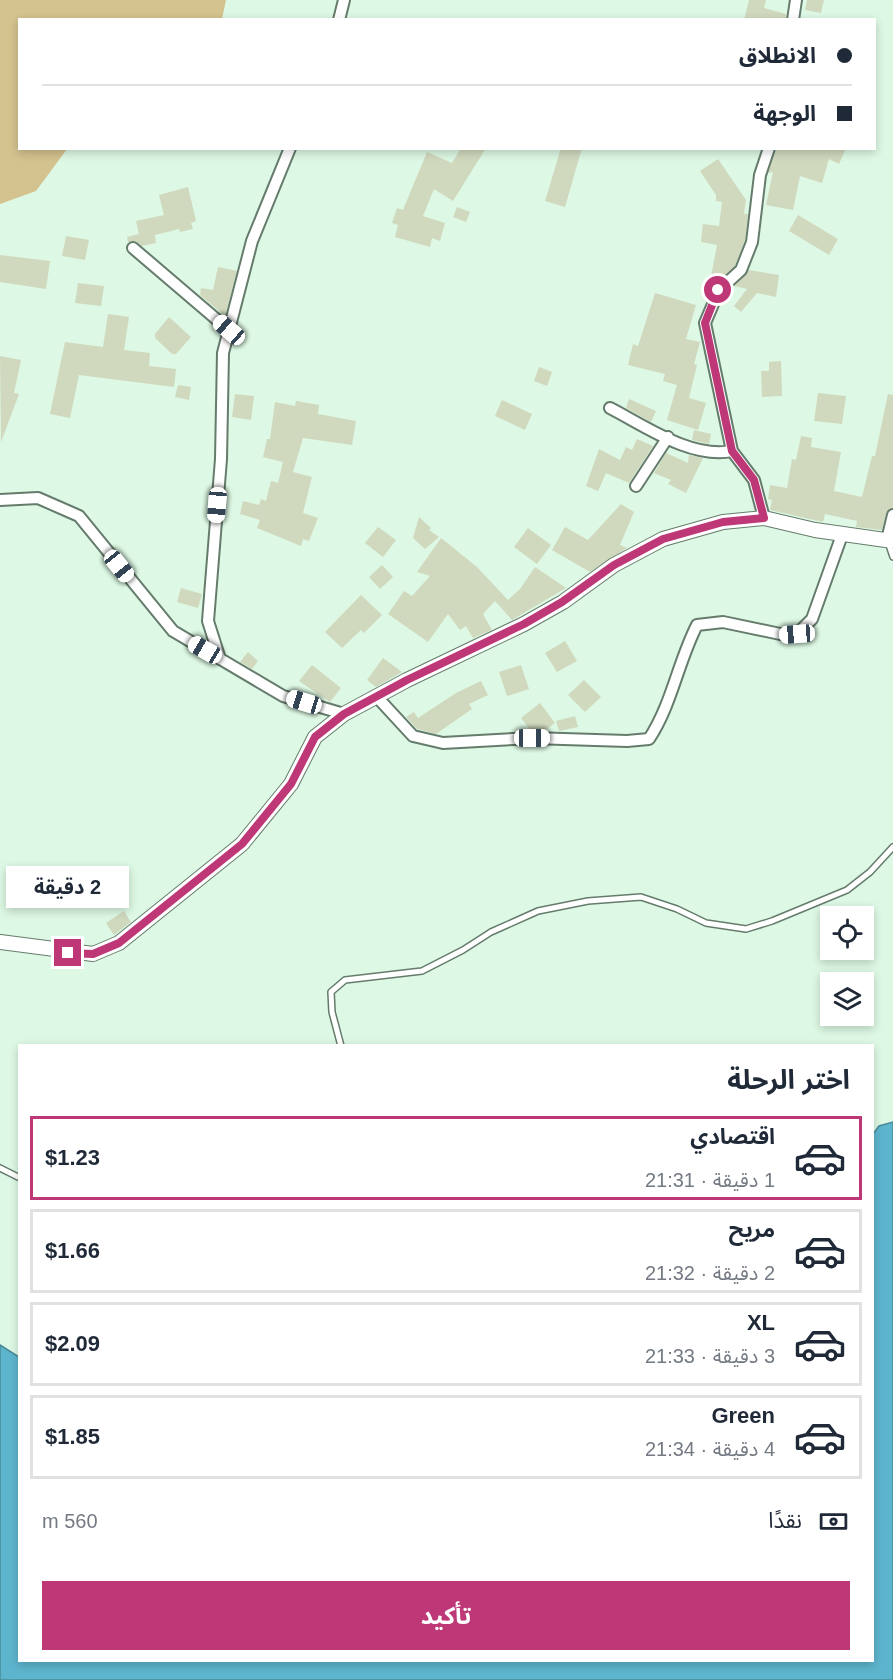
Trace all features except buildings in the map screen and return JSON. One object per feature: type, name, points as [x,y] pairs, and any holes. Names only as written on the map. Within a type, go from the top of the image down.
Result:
[{"type":"street","points":[[340,18],[345,0]]},
{"type":"street","points":[[793,18],[796,0]]},
{"type":"street","points":[[220,659],[208,621],[221,459],[223,353],[252,241],[289,150]]},
{"type":"street","points":[[764,518],[754,480],[732,451],[705,323],[718,290],[741,270],[752,242],[759,175],[768,150]]},
{"type":"street","points":[[133,248],[229,330]]},
{"type":"street","points":[[610,408],[699,450],[721,453],[732,451]]},
{"type":"street","points":[[636,486],[668,437]]},
{"type":"street","points":[[0,500],[39,498],[79,516],[173,632],[284,696],[344,714]]},
{"type":"street","points":[[0,942],[93,954],[119,943],[242,844],[291,784],[315,737],[344,714],[524,624],[562,602],[614,565],[663,539],[723,522],[764,518],[842,535],[890,540],[893,515]]},
{"type":"street","points":[[377,697],[413,736],[443,743],[532,738],[627,741],[649,739],[662,720],[687,644],[697,625],[723,622],[785,635],[797,634],[812,619],[842,535]]},
{"type":"lane","points":[[890,540],[893,557]]},
{"type":"lane","points":[[340,1044],[332,1012],[331,992],[345,980],[422,971],[491,932],[538,911],[588,901],[641,897],[677,909],[706,923],[746,929],[772,921],[847,890],[870,872],[893,847]]},
{"type":"lane","points":[[0,1168],[18,1177]]},
{"type":"shaded area","points":[[0,0],[226,0],[222,18],[18,18],[18,150],[66,150],[36,191],[0,204]]},
{"type":"water","points":[[893,1122],[893,1680],[0,1680],[0,1345],[18,1356],[18,1662],[874,1662],[874,1133],[879,1126]]},
{"type":"route","points":[[68,953],[93,954],[119,943],[162,911],[242,844],[291,784],[315,737],[344,714],[407,680],[524,624],[562,602],[614,565],[663,539],[723,522],[764,518],[754,480],[732,451],[705,323],[718,290]]}]
